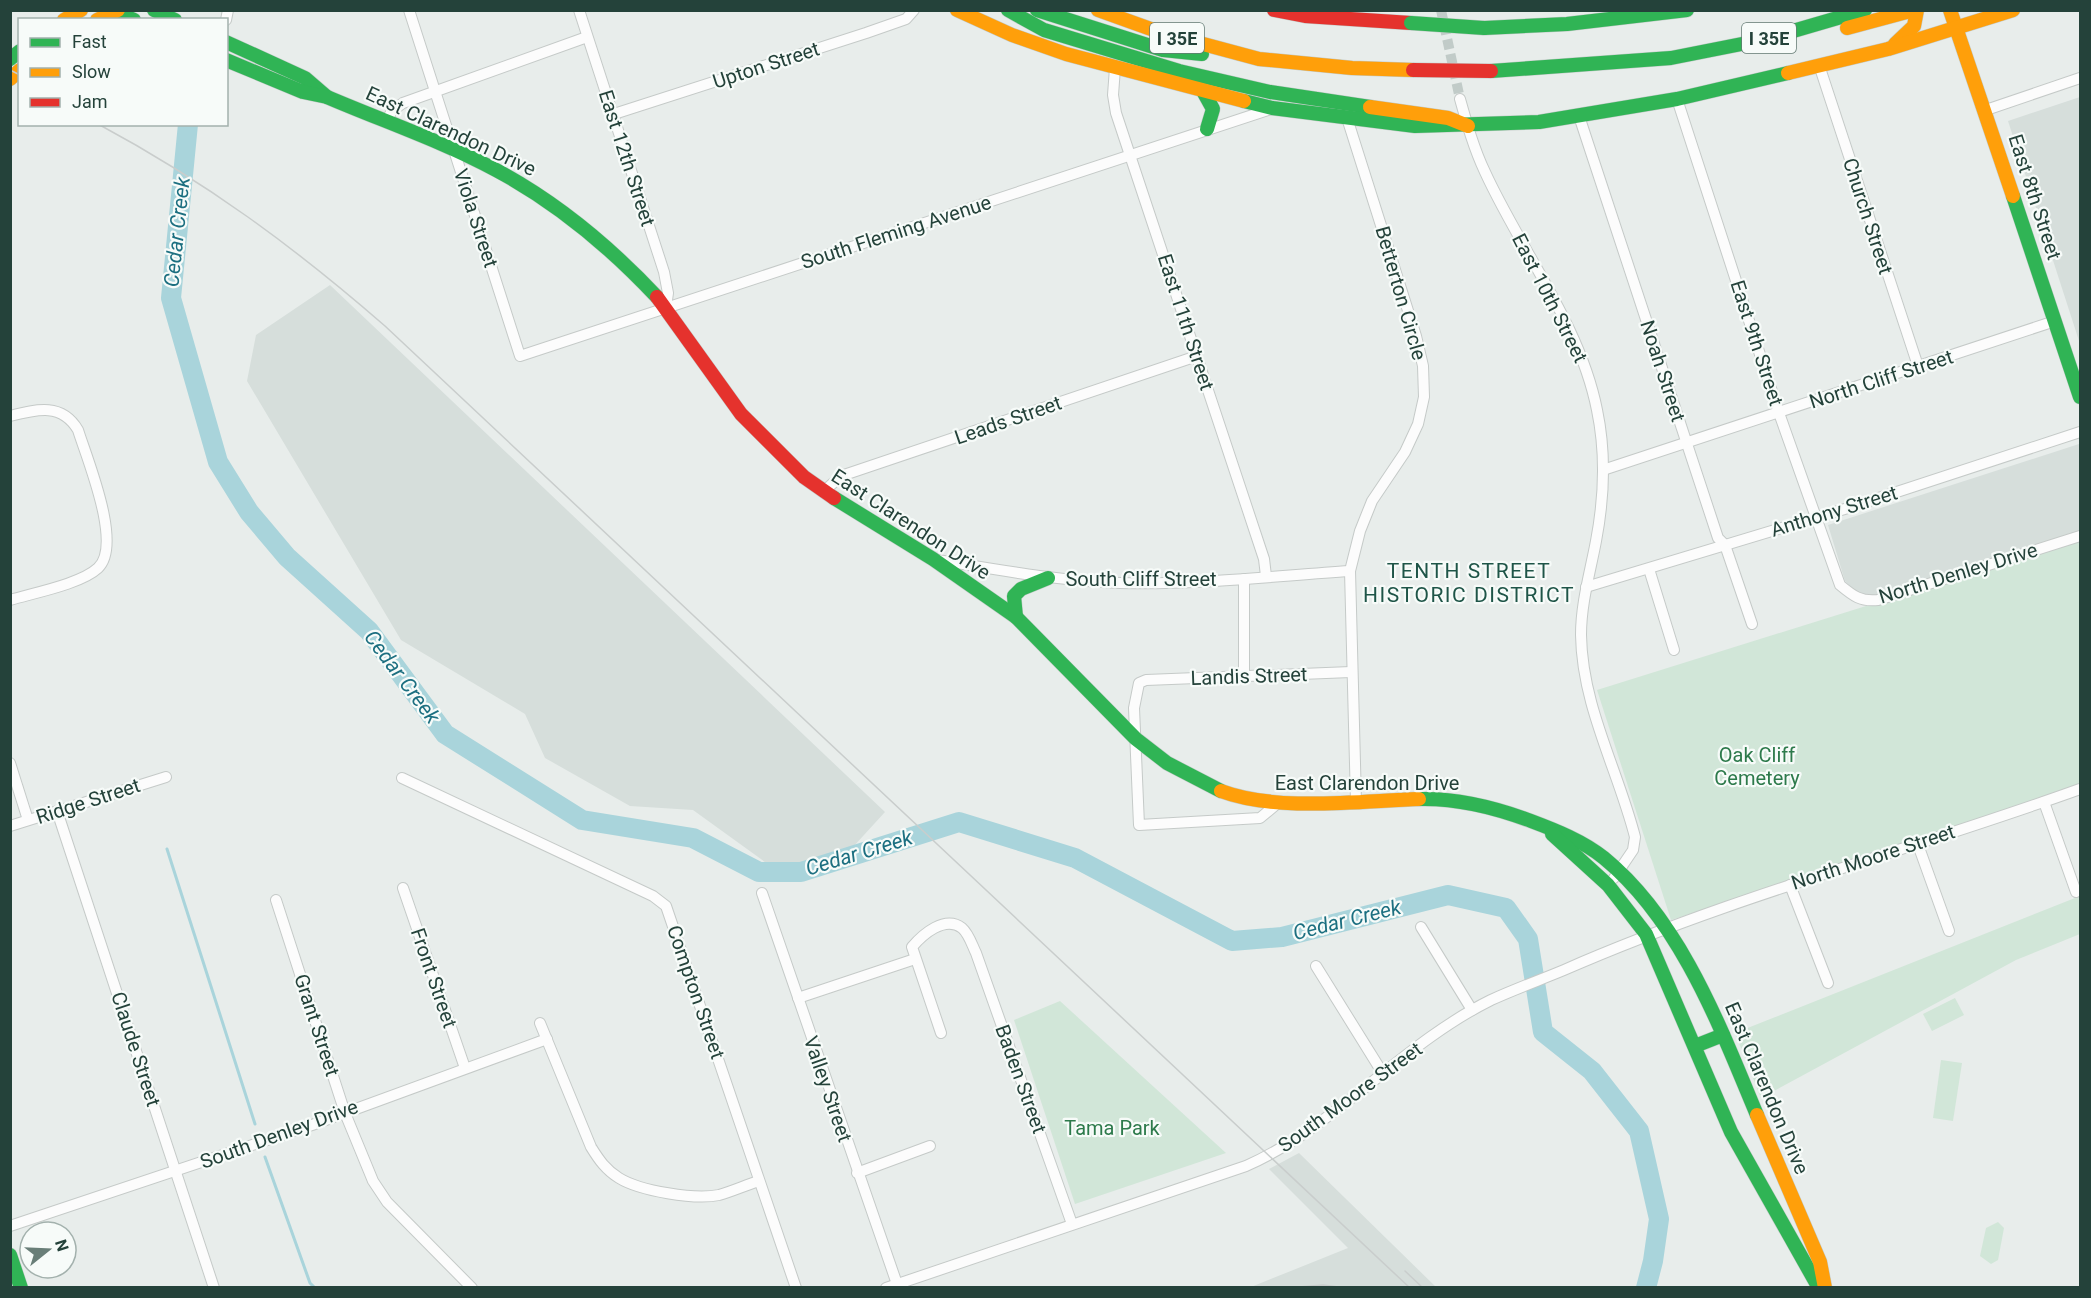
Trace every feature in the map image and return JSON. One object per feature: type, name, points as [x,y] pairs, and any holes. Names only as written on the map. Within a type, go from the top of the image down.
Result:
[{"type":"main road","points":[[67,18],[81,10]]},
{"type":"main road","points":[[154,10],[171,18]]},
{"type":"main road","points":[[957,10],[1012,35],[1115,68],[1203,91],[1272,108],[1415,126],[1509,125],[1579,116],[1677,99],[1888,49],[1956,29],[2001,12]]},
{"type":"main road","points":[[1008,10],[1044,30],[1179,71],[1270,92],[1448,118],[1468,126]]},
{"type":"main road","points":[[1037,10],[1073,24],[1163,50],[1259,59]]},
{"type":"main road","name":"I 35E","points":[[1098,10],[1161,33],[1259,59],[1413,70],[1491,71],[1671,58],[1762,40],[1865,10]]},
{"type":"main road","points":[[1274,10],[1305,16],[1484,28],[1567,24],[1687,10]]},
{"type":"main road","name":"East 8th Street","points":[[1950,10],[1986,110],[2080,397]]},
{"type":"main road","points":[[114,11],[130,18]]},
{"type":"main road","points":[[1671,58],[1757,52],[1916,13],[1910,34],[1888,49]]},
{"type":"main road","name":"East Clarendon Drive","points":[[228,43],[305,78],[327,97]]},
{"type":"main road","name":"East Clarendon Drive","points":[[228,61],[303,92],[327,97],[454,151],[506,176],[568,215],[636,275],[666,307],[707,369],[741,414],[774,450],[823,492],[933,559],[1016,617],[1136,739],[1167,763],[1205,785],[1239,798],[1278,803],[1437,799],[1474,803],[1505,811],[1583,844],[1619,872],[1666,927],[1686,959],[1723,1035],[1820,1262],[1825,1287]]},
{"type":"main road","points":[[1203,91],[1210,98],[1214,110],[1212,123],[1207,129]]},
{"type":"main road","points":[[1016,617],[1014,596],[1021,589],[1048,578]]},
{"type":"main road","name":"East Clarendon Drive","points":[[1544,826],[1608,885],[1646,934],[1731,1132],[1818,1287]]},
{"type":"main road","points":[[1695,1046],[1723,1035]]},
{"type":"main road","points":[[10,1255],[21,1287]]},
{"type":"street","name":"Viola Street","points":[[409,10],[520,356]]},
{"type":"street","name":"East 12th Street","points":[[579,10],[664,272],[668,293],[666,307]]},
{"type":"street","name":"Upton Street","points":[[614,114],[896,23],[906,19],[914,10]]},
{"type":"street","points":[[386,121],[392,111],[403,103],[587,37]]},
{"type":"street","name":"Church Street","points":[[1819,65],[1918,366]]},
{"type":"street","name":"East 11th Street","points":[[1115,68],[1113,95],[1116,113],[1264,559],[1266,576]]},
{"type":"street","points":[[1986,110],[2080,78]]},
{"type":"street","name":"East 10th Street","points":[[1460,99],[1486,175],[1571,334],[1598,411],[1603,470],[1599,524],[1586,586],[1581,636],[1586,683],[1635,837],[1633,850],[1608,885]]},
{"type":"street","name":"East 9th Street","points":[[1677,99],[1779,413],[1840,585]]},
{"type":"street","name":"South Fleming Avenue","points":[[520,356],[1272,108]]},
{"type":"street","name":"Noah Street","points":[[1579,116],[1718,538],[1725,545],[1752,624]]},
{"type":"street","name":"Betterton Circle","points":[[1347,118],[1416,336],[1423,366],[1424,397],[1418,424],[1405,452],[1372,501],[1360,531],[1350,571],[1356,802]]},
{"type":"street","name":"North Cliff Street","points":[[1603,470],[2055,321]]},
{"type":"street","name":"Leads Street","points":[[823,492],[841,476],[1197,356]]},
{"type":"street","points":[[10,416],[53,410],[71,418],[78,430],[104,515],[107,540],[105,558],[98,568],[79,578],[10,600]]},
{"type":"street","name":"Anthony Street","points":[[1586,586],[1815,518],[2080,432]]},
{"type":"street","name":"North Denley Drive","points":[[1840,585],[1856,598],[1866,602],[2080,536]]},
{"type":"street","name":"South Cliff Street","points":[[933,559],[1048,578],[1122,583],[1244,579],[1350,571]]},
{"type":"street","points":[[1649,568],[1674,650]]},
{"type":"street","points":[[1244,579],[1244,677]]},
{"type":"street","name":"Landis Street","points":[[1136,739],[1135,695],[1139,683],[1146,680],[1351,672]]},
{"type":"street","points":[[1136,739],[1139,825],[1260,818],[1278,803]]},
{"type":"street","points":[[10,763],[28,820]]},
{"type":"street","name":"Ridge Street","points":[[10,826],[166,777]]},
{"type":"street","name":"Compton Street","points":[[402,778],[653,896],[666,906],[796,1287]]},
{"type":"street","name":"North Moore Street","points":[[1666,927],[2080,789]]},
{"type":"street","points":[[2044,802],[2076,892]]},
{"type":"street","name":"Claude Street","points":[[57,811],[214,1287]]},
{"type":"street","points":[[1917,842],[1949,932]]},
{"type":"street","points":[[1790,885],[1828,983]]},
{"type":"street","name":"Front Street","points":[[404,888],[465,1068]]},
{"type":"street","name":"Valley Street","points":[[762,893],[857,1173],[892,1286]]},
{"type":"street","name":"Grant Street","points":[[276,900],[345,1113],[373,1181],[387,1202],[472,1287]]},
{"type":"street","name":"Baden Street","points":[[915,959],[912,947],[921,936],[940,926],[952,924],[961,927],[967,934],[1072,1224]]},
{"type":"street","points":[[1421,927],[1472,1010]]},
{"type":"street","name":"South Moore Street","points":[[892,1286],[1270,1156],[1295,1140],[1382,1072],[1472,1010],[1513,990],[1666,927]]},
{"type":"street","points":[[798,998],[915,959],[941,1033]]},
{"type":"street","points":[[1316,966],[1382,1072]]},
{"type":"street","points":[[540,1023],[591,1147],[600,1163],[620,1179],[646,1188],[696,1196],[718,1195],[759,1180]]},
{"type":"street","name":"South Denley Drive","points":[[10,1226],[345,1113],[547,1039]]},
{"type":"street","points":[[857,1173],[930,1146]]},
{"type":"shaded area","points":[[2080,97],[2080,344],[2008,121]]},
{"type":"shaded area","points":[[330,285],[885,812],[853,847],[776,870],[693,810],[630,806],[545,758],[525,714],[401,640],[247,381],[256,335]]},
{"type":"shaded area","points":[[2079,444],[2080,531],[1864,600],[1845,581],[1828,525]]},
{"type":"shaded area","points":[[1299,1153],[1436,1287],[1251,1287],[1348,1248],[1269,1169]]},
{"type":"green space","name":"Oak Cliff Cemetery","points":[[2080,539],[2080,790],[1671,920],[1597,690]]},
{"type":"green space","points":[[2080,896],[2080,934],[2016,960],[1761,1098],[1735,1033]]},
{"type":"green space","points":[[1955,998],[1964,1015],[1932,1031],[1923,1014]]},
{"type":"green space","name":"Tama Park","points":[[1060,1001],[1226,1153],[1075,1204],[1014,1020]]},
{"type":"green space","points":[[1941,1060],[1962,1063],[1953,1121],[1933,1118]]},
{"type":"green space","points":[[1998,1222],[2004,1228],[1998,1260],[1991,1264],[1980,1256],[1986,1228]]},
{"type":"waterway","name":"Cedar Creek","points":[[188,126],[171,298],[218,462],[249,512],[287,557],[369,631],[445,734],[582,820],[693,838],[759,872],[801,872],[959,822],[1075,858],[1232,941],[1282,937],[1448,895],[1506,908],[1528,939],[1543,1032],[1592,1071],[1639,1131],[1659,1219],[1653,1261],[1646,1288]]},
{"type":"waterway","points":[[167,849],[255,1124]]},
{"type":"waterway","points":[[265,1157],[310,1283],[315,1288]]},
{"type":"tunnel","points":[[1441,10],[1460,99]]},
{"type":"tram line","points":[[10,70],[18,74]]},
{"type":"tram line","points":[[102,126],[212,192],[248,217],[317,269],[385,326],[1410,1288]]},
{"type":"tram line","points":[[1405,1271],[1423,1288]]},
{"type":"tram line","points":[[1287,1288],[1323,1285],[1346,1288]]},
{"type":"traffic: fast","points":[[111,10],[129,18]]},
{"type":"traffic: fast","points":[[154,10],[171,18]]},
{"type":"traffic: fast","points":[[1008,10],[1044,30],[1179,71],[1270,92],[1370,107]]},
{"type":"traffic: fast","points":[[1037,10],[1163,50],[1202,54]]},
{"type":"traffic: fast","points":[[1484,28],[1567,24],[1687,10]]},
{"type":"traffic: fast","points":[[1491,71],[1671,58],[1762,40],[1865,10]]},
{"type":"traffic: fast","points":[[1411,23],[1484,28]]},
{"type":"traffic: fast","points":[[228,43],[305,78],[327,97]]},
{"type":"traffic: fast","points":[[10,59],[18,53]]},
{"type":"traffic: fast","points":[[228,61],[303,92],[327,97],[455,150],[496,170],[561,211],[601,243],[657,297]]},
{"type":"traffic: fast","points":[[1244,101],[1272,108],[1415,126],[1539,122],[1677,99],[1788,73]]},
{"type":"traffic: fast","points":[[1203,91],[1213,109],[1207,129]]},
{"type":"traffic: fast","points":[[2013,196],[2080,397]]},
{"type":"traffic: fast","points":[[834,498],[933,559],[1016,617],[1136,739],[1167,763],[1221,791]]},
{"type":"traffic: fast","points":[[1016,617],[1014,596],[1021,589],[1048,578]]},
{"type":"traffic: fast","points":[[1419,799],[1476,804],[1503,812],[1540,824],[1569,837],[1604,858],[1655,912],[1696,977],[1757,1115]]},
{"type":"traffic: fast","points":[[1552,834],[1608,885],[1646,934],[1731,1132],[1819,1288]]},
{"type":"traffic: fast","points":[[1695,1046],[1723,1035]]},
{"type":"traffic: fast","points":[[10,1255],[21,1288]]},
{"type":"traffic: slow","points":[[67,18],[81,10]]},
{"type":"traffic: slow","points":[[101,18],[118,10]]},
{"type":"traffic: slow","points":[[957,10],[1012,35],[1066,54],[1244,101]]},
{"type":"traffic: slow","points":[[1098,10],[1162,33],[1259,59],[1352,68],[1413,70]]},
{"type":"traffic: slow","points":[[1847,28],[1914,10]]},
{"type":"traffic: slow","points":[[1895,44],[1914,26],[1917,10]]},
{"type":"traffic: slow","points":[[1950,10],[2013,196]]},
{"type":"traffic: slow","points":[[1788,73],[1888,49],[2013,10]]},
{"type":"traffic: slow","points":[[10,79],[18,72]]},
{"type":"traffic: slow","points":[[1370,107],[1448,118],[1468,126]]},
{"type":"traffic: slow","points":[[1221,791],[1243,797],[1292,803],[1318,804],[1419,799]]},
{"type":"traffic: slow","points":[[1757,1115],[1820,1262],[1825,1288]]},
{"type":"traffic: jam","points":[[1274,10],[1305,16],[1411,23]]},
{"type":"traffic: jam","points":[[1413,70],[1491,71]]},
{"type":"traffic: jam","points":[[657,297],[741,414],[804,477],[834,498]]},
{"type":"district","name":"TENTH STREET HISTORIC DISTRICT","points":[[1469,583]]}]
